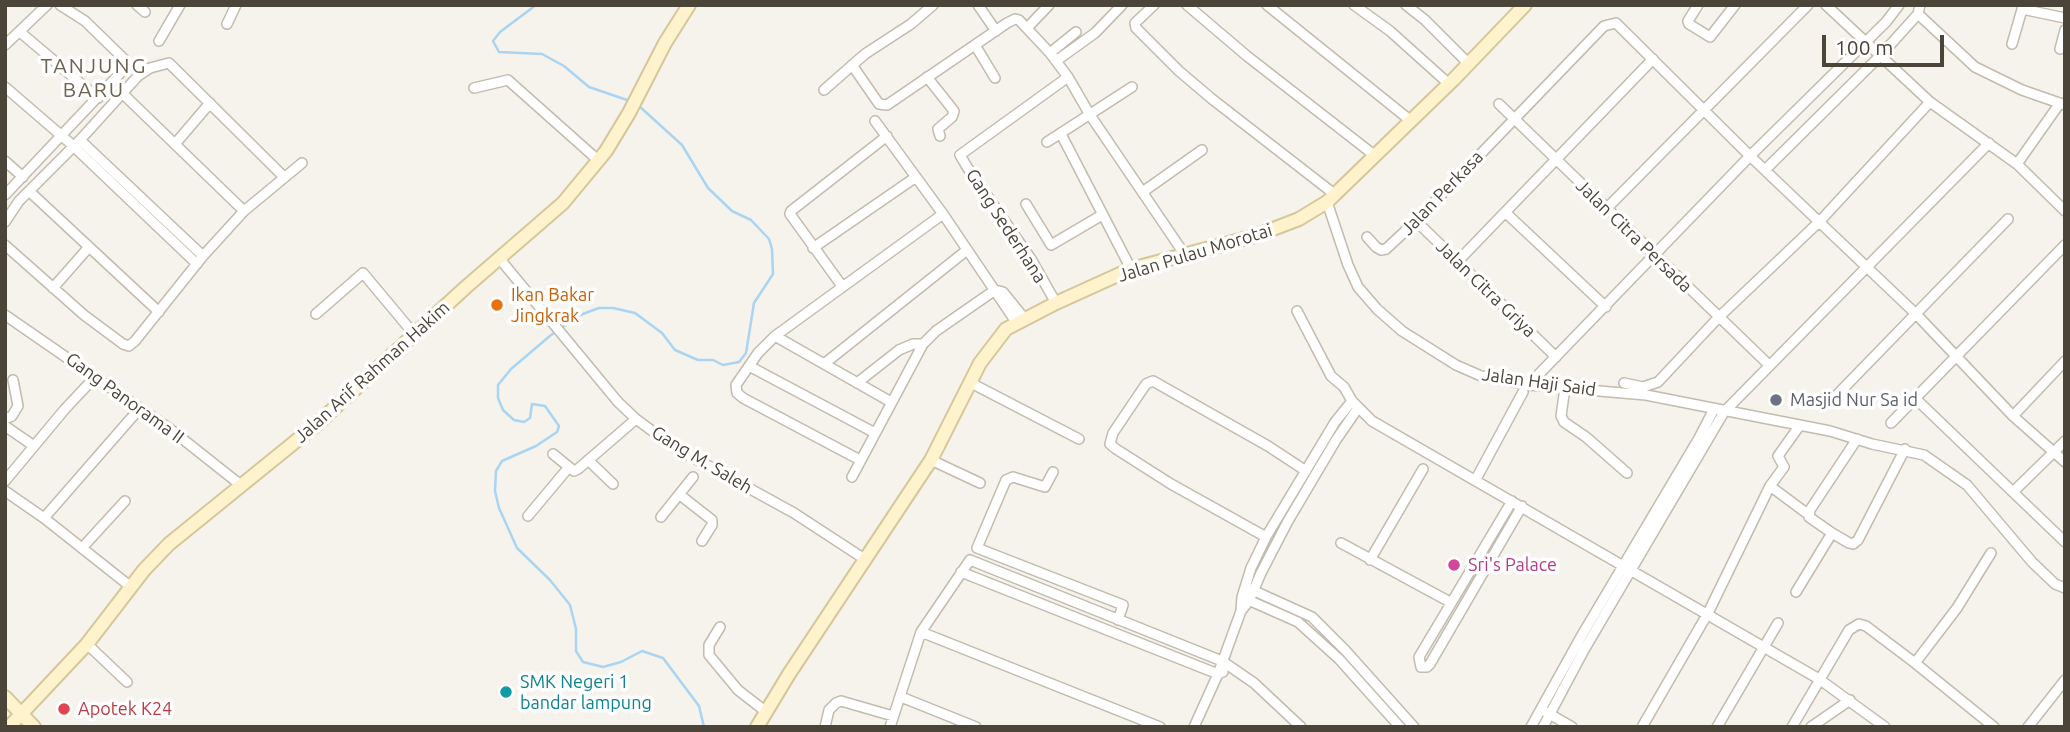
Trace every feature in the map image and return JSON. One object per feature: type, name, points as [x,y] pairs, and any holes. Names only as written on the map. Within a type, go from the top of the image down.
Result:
[{"type":"street","points":[[5,45],[47,5]]},
{"type":"street","points":[[5,222],[70,141],[98,98],[125,70],[126,62],[85,21],[60,5]]},
{"type":"street","points":[[137,5],[145,12]]},
{"type":"street","points":[[159,41],[180,5]]},
{"type":"street","points":[[227,24],[236,5]]},
{"type":"street","name":"Jalan Arif Rahman Hakim","points":[[9,727],[87,644],[131,587],[169,544],[317,424],[414,334],[563,204],[598,161],[629,113],[665,43],[689,5]]},
{"type":"street","points":[[824,90],[852,65],[933,5]]},
{"type":"street","points":[[978,5],[996,31]]},
{"type":"street","points":[[1027,28],[1049,5]]},
{"type":"street","points":[[1053,57],[1096,33],[1122,5]]},
{"type":"street","points":[[1154,5],[1135,23],[1136,28],[1179,71],[1330,197]]},
{"type":"street","points":[[1187,5],[1374,156]]},
{"type":"street","points":[[1267,5],[1411,121]]},
{"type":"street","points":[[1354,5],[1390,31],[1449,84]]},
{"type":"street","points":[[1406,5],[1468,63]]},
{"type":"street","name":"Jalan Pulau Morotai","points":[[757,727],[931,460],[992,345],[1006,329],[1131,269],[1255,236],[1299,219],[1330,197],[1411,121],[1525,5]]},
{"type":"street","points":[[1698,5],[1688,21],[1689,24],[1710,37],[1735,5]]},
{"type":"street","points":[[1606,209],[1808,5]]},
{"type":"street","points":[[1826,5],[1930,102],[2017,164],[2065,211]]},
{"type":"street","points":[[1539,374],[1886,22],[1899,5]]},
{"type":"street","points":[[2012,44],[2023,7],[2065,18]]},
{"type":"street","points":[[1764,168],[1881,55],[1919,10],[1975,67],[2022,90],[2062,104],[2017,164]]},
{"type":"street","points":[[852,65],[879,104],[883,105],[1015,19],[1027,28],[1068,77],[1185,255]]},
{"type":"street","name":"Jalan Perkasa","points":[[1367,237],[1381,250],[1386,248],[1416,221],[1604,26],[1616,23],[1653,59]]},
{"type":"street","points":[[2060,49],[2065,30]]},
{"type":"street","points":[[20,32],[98,98]]},
{"type":"street","points":[[1053,57],[1076,32]]},
{"type":"street","points":[[975,45],[995,78]]},
{"type":"street","points":[[1458,261],[1653,59],[1703,111],[1916,314],[2013,416],[2065,462]]},
{"type":"street","points":[[5,195],[23,177],[70,141],[142,73],[169,63],[284,177]]},
{"type":"street","points":[[927,76],[954,111],[952,117],[938,129],[940,136]]},
{"type":"street","name":"Gang Sederhana","points":[[1056,303],[1031,259],[960,155],[1068,77]]},
{"type":"street","points":[[474,88],[508,80],[598,161]]},
{"type":"street","points":[[5,87],[70,141],[200,260]]},
{"type":"street","points":[[1047,142],[1132,87]]},
{"type":"street","points":[[121,92],[244,211]]},
{"type":"street","points":[[1624,383],[1643,387],[1655,384],[1718,318],[1820,221],[1930,102]]},
{"type":"street","points":[[175,144],[211,103]]},
{"type":"street","name":"Jalan Citra Persada","points":[[1500,104],[1769,365]]},
{"type":"street","points":[[875,121],[943,214],[998,297],[1020,320]]},
{"type":"street","points":[[1061,134],[1131,269]]},
{"type":"street","points":[[842,286],[790,216],[791,211],[887,136]]},
{"type":"street","points":[[1531,727],[1545,712],[1584,650],[1699,438],[1722,411],[1749,388],[1989,143]]},
{"type":"street","points":[[1144,191],[1202,150]]},
{"type":"street","points":[[5,161],[23,177]]},
{"type":"street","points":[[5,245],[101,329],[127,346],[135,341],[200,260],[244,211],[302,163]]},
{"type":"street","points":[[813,248],[916,177]]},
{"type":"street","points":[[29,191],[159,312]]},
{"type":"street","name":"Jalan Haji Said","points":[[1330,197],[1348,265],[1359,287],[1377,309],[1402,331],[1456,365],[1481,376],[1565,388],[1646,395],[1905,449],[1937,462],[1967,485],[2032,562],[2055,584],[2065,588]]},
{"type":"street","points":[[1026,204],[1051,245],[1102,215]]},
{"type":"street","points":[[1506,213],[1606,307]]},
{"type":"street","points":[[860,460],[741,397],[737,393],[736,385],[775,336],[943,214]]},
{"type":"street","points":[[1832,400],[2008,219]]},
{"type":"street","name":"Jalan Citra Griya","points":[[1416,221],[1556,357]]},
{"type":"street","points":[[1891,423],[2065,245]]},
{"type":"street","points":[[53,288],[89,247]]},
{"type":"street","points":[[824,364],[967,250]]},
{"type":"street","name":"Gang M. Saleh","points":[[499,258],[618,402],[636,419],[674,447],[699,470],[794,513],[866,560]]},
{"type":"street","points":[[316,314],[363,273],[414,334]]},
{"type":"street","points":[[852,477],[923,344],[936,331],[995,290]]},
{"type":"street","points":[[1297,311],[1331,376],[1344,387],[1355,405],[1372,421],[1819,679],[1885,727]]},
{"type":"street","name":"Gang Panorama II","points":[[5,315],[140,408],[242,486]]},
{"type":"street","points":[[775,336],[891,402]]},
{"type":"street","points":[[858,383],[899,350],[913,344],[923,344]]},
{"type":"street","points":[[2013,416],[2065,361]]},
{"type":"street","points":[[749,366],[875,433]]},
{"type":"street","points":[[5,481],[95,377]]},
{"type":"street","points":[[5,419],[12,416],[18,406],[13,380]]},
{"type":"street","points":[[1266,537],[1171,484],[1116,449],[1110,444],[1113,433],[1146,384],[1153,381],[1268,446],[1306,471]]},
{"type":"street","points":[[971,383],[1079,439]]},
{"type":"street","points":[[1565,388],[1560,415],[1564,422],[1586,437],[1627,473]]},
{"type":"street","points":[[1476,480],[1523,392]]},
{"type":"street","points":[[1916,399],[2065,542]]},
{"type":"street","points":[[1247,594],[1251,568],[1266,537],[1335,422],[1355,405]]},
{"type":"street","points":[[1194,727],[1218,674],[1247,594],[1355,405]]},
{"type":"street","points":[[44,518],[140,408]]},
{"type":"street","points":[[553,454],[574,471],[636,419]]},
{"type":"street","points":[[1642,727],[1708,613],[1770,486],[1784,467],[1778,456],[1800,425]]},
{"type":"street","points":[[5,426],[34,446]]},
{"type":"street","points":[[1809,516],[1814,501],[1857,439]]},
{"type":"street","points":[[2012,492],[2065,440]]},
{"type":"street","points":[[1770,486],[1832,533],[1853,544],[1865,528],[1905,449]]},
{"type":"street","points":[[588,460],[613,484]]},
{"type":"street","points":[[931,460],[980,483]]},
{"type":"street","points":[[528,516],[569,467]]},
{"type":"street","points":[[1370,560],[1423,469]]},
{"type":"street","points":[[661,517],[699,470]]},
{"type":"street","points":[[890,727],[922,632],[978,548],[1006,480],[1013,478],[1045,487],[1053,472]]},
{"type":"street","points":[[6,495],[44,518],[131,587]]},
{"type":"street","points":[[680,495],[712,520],[712,526],[702,541]]},
{"type":"street","points":[[1511,500],[1419,657],[1421,667],[1429,666],[1522,506]]},
{"type":"street","points":[[82,548],[125,501]]},
{"type":"street","points":[[1796,592],[1832,533]]},
{"type":"street","points":[[1341,543],[1450,602]]},
{"type":"street","points":[[978,548],[1124,606],[1118,620]]},
{"type":"street","points":[[1915,663],[1957,608],[1991,553]]},
{"type":"street","points":[[970,560],[1222,661],[1255,683],[1301,727]]},
{"type":"street","points":[[961,572],[1218,674],[1231,668]]},
{"type":"street","points":[[1247,594],[1298,622],[1339,659],[1400,727]]},
{"type":"street","points":[[1247,594],[1312,617],[1414,727]]},
{"type":"street","points":[[1717,727],[1778,623]]},
{"type":"street","points":[[1792,727],[1849,630],[1859,624],[1866,626],[1915,663],[1994,727]]},
{"type":"street","points":[[720,627],[709,645],[709,655],[738,690],[765,711]]},
{"type":"street","points":[[922,632],[1160,727]]},
{"type":"street","points":[[87,644],[127,682]]},
{"type":"street","points":[[2028,727],[2065,680]]},
{"type":"street","points":[[5,697],[34,727]]},
{"type":"street","points":[[901,697],[976,727]]},
{"type":"street","points":[[1811,727],[1850,700]]},
{"type":"street","points":[[825,727],[833,704],[841,701],[893,716]]},
{"type":"street","points":[[1543,727],[1545,712]]},
{"type":"street","points":[[1545,712],[1572,727]]},
{"type":"waterway","points":[[536,5],[500,32],[493,41],[499,52],[542,54],[564,66],[589,87],[630,101]]},
{"type":"waterway","points":[[639,106],[682,145],[708,188],[732,211],[751,220],[769,239],[773,274],[754,303],[746,353],[739,362],[723,365],[713,360],[698,360],[675,350],[662,333],[635,313],[599,308],[580,315],[551,335],[511,369],[498,385],[498,398],[503,410],[514,420],[524,422],[530,418],[532,404],[545,406],[559,426],[557,432],[536,446],[502,461],[496,471],[495,491],[499,508],[517,548],[550,580],[570,605],[576,629],[576,651],[583,662],[603,667],[621,662],[642,651],[663,658],[699,706],[704,727]]},
{"type":"place","name":"Ikan Bakar Jingkrak","points":[[497,305]]},
{"type":"place","name":"Masjid Nur Sa id","points":[[1776,400]]},
{"type":"place","name":"Sri's Palace","points":[[1454,565]]},
{"type":"place","name":"SMK Negeri 1 bandar lampung","points":[[506,692]]},
{"type":"place","name":"Apotek K24","points":[[64,709]]},
{"type":"district","name":"TANJUNG BARU","points":[[94,78]]}]
